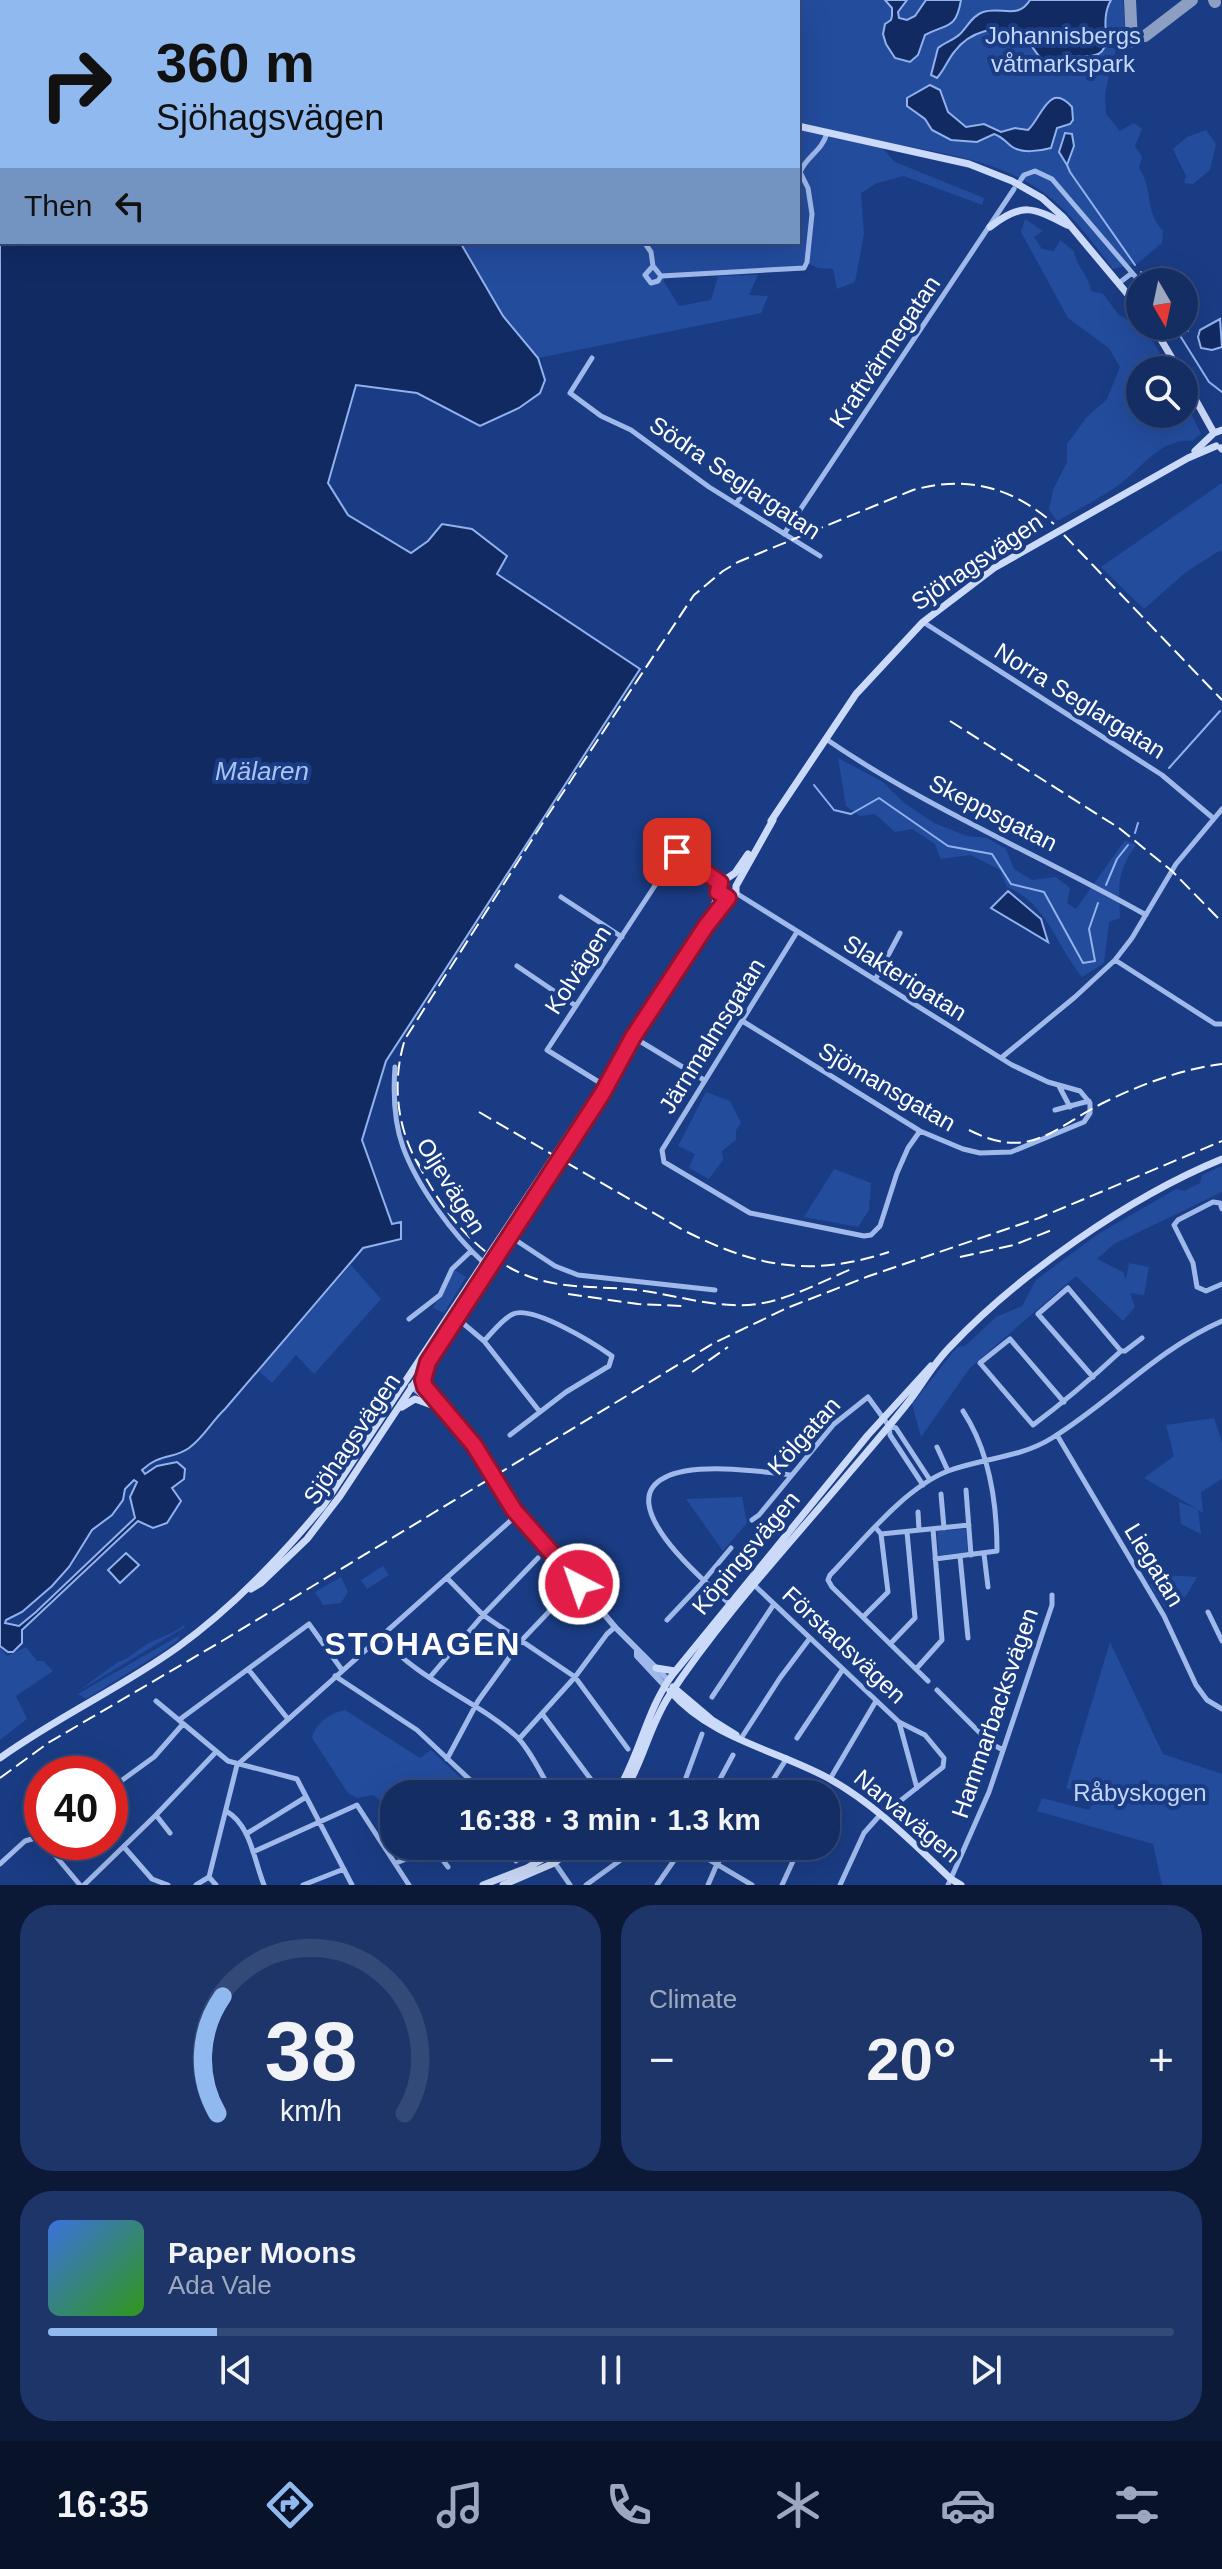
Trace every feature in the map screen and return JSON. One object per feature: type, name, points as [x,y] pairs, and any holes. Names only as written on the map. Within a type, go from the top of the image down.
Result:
[{"type":"main road","points":[[800,126],[969,164],[996,173],[1042,198],[1076,230],[1126,292]]},
{"type":"main road","points":[[990,227],[1012,211],[1032,209],[1076,230]]},
{"type":"main road","points":[[1198,401],[1217,432],[1220,448]]},
{"type":"main road","name":"Sjöhagsvägen","points":[[1188,458],[1217,432]]},
{"type":"main road","name":"Sjöhagsvägen","points":[[0,1758],[177,1647],[242,1594],[323,1506],[408,1384],[428,1362],[486,1265],[630,1041],[706,926],[733,893],[773,820],[825,738],[856,694],[904,640],[994,568],[1188,458],[1220,448]]},
{"type":"main road","name":"Sjöhagsvägen","points":[[729,880],[773,820]]},
{"type":"main road","points":[[719,888],[729,880],[733,893]]},
{"type":"main road","points":[[719,888],[733,893]]},
{"type":"main road","name":"Sjöhagsvägen","points":[[706,926],[719,888]]},
{"type":"main road","name":"Köpingsvägen","points":[[752,1583],[882,1418],[922,1374],[986,1314],[1076,1241],[1148,1196],[1222,1159]]},
{"type":"main road","name":"Sjöhagsvägen","points":[[242,1594],[261,1583],[283,1563],[317,1525],[391,1417],[432,1348],[433,1341],[454,1317]]},
{"type":"main road","name":"Köpingsvägen","points":[[670,1687],[675,1671],[692,1650],[889,1426],[939,1359]]},
{"type":"main road","points":[[428,1362],[424,1383],[440,1408]]},
{"type":"main road","points":[[391,1417],[415,1399],[440,1408]]},
{"type":"main road","points":[[317,1525],[323,1506],[358,1469]]},
{"type":"main road","name":"Köpingsvägen","points":[[624,1780],[636,1757],[657,1700],[682,1677],[732,1606]]},
{"type":"main road","points":[[631,1780],[670,1687],[690,1659],[692,1650]]},
{"type":"main road","points":[[656,1668],[675,1671]]},
{"type":"main road","points":[[682,1677],[681,1688],[688,1700]]},
{"type":"main road","name":"Narvavägen","points":[[670,1687],[708,1725],[727,1736],[787,1758],[830,1779],[881,1814],[949,1882],[961,1885]]},
{"type":"main road","name":"Narvavägen","points":[[670,1687],[740,1740]]},
{"type":"main road","points":[[483,1885],[552,1860]]},
{"type":"main road","points":[[503,1885],[552,1860]]},
{"type":"street","points":[[661,276],[804,268],[812,214],[808,188],[800,172],[820,149],[827,132]]},
{"type":"street","points":[[1020,181],[1024,175],[1035,171],[1052,179],[1128,268]]},
{"type":"street","name":"Kraftvärmegatan","points":[[784,534],[1014,189]]},
{"type":"street","points":[[645,244],[651,252],[653,266],[661,276]]},
{"type":"street","points":[[653,266],[646,272],[647,281],[656,283],[661,276]]},
{"type":"street","points":[[1119,283],[1126,278]]},
{"type":"street","name":"Södra Seglargatan","points":[[592,358],[570,393],[820,556]]},
{"type":"street","points":[[736,504],[748,485]]},
{"type":"street","name":"Norra Seglargatan","points":[[923,622],[1162,775],[1213,818]]},
{"type":"street","name":"Skeppsgatan","points":[[825,738],[889,780],[1146,915]]},
{"type":"street","points":[[1001,1058],[1115,960],[1176,864],[1222,809]]},
{"type":"street","points":[[669,847],[719,888]]},
{"type":"street","name":"Kolvägen","points":[[603,1085],[547,1050],[677,852]]},
{"type":"street","name":"Slakterigatan","points":[[733,893],[1001,1058],[1029,1074],[1080,1091],[1087,1099]]},
{"type":"street","points":[[561,897],[622,937]]},
{"type":"street","name":"Järnmalmsgatan","points":[[797,932],[662,1150],[663,1160],[750,1213],[864,1236],[871,1235],[880,1226],[897,1173],[920,1131]]},
{"type":"street","points":[[875,980],[900,933]]},
{"type":"street","points":[[1115,960],[1220,1026]]},
{"type":"street","points":[[517,966],[576,1006]]},
{"type":"street","name":"Sjömansgatan","points":[[744,1022],[920,1131],[947,1144],[980,1153],[1011,1152],[1084,1122],[1090,1113],[1087,1099]]},
{"type":"street","points":[[630,1041],[704,1080]]},
{"type":"street","name":"Oljevägen","points":[[395,1067],[396,1115],[405,1152],[440,1212],[486,1265]]},
{"type":"street","points":[[1059,1085],[1070,1107]]},
{"type":"street","points":[[1055,1110],[1087,1099]]},
{"type":"street","points":[[1222,1209],[1220,1203],[1213,1202],[1179,1219],[1174,1227],[1193,1263],[1196,1285],[1203,1291],[1222,1284]]},
{"type":"street","points":[[507,1235],[555,1266],[578,1275],[715,1290]]},
{"type":"street","points":[[409,1319],[435,1300],[445,1288],[452,1269],[471,1251]]},
{"type":"street","points":[[1093,1377],[1038,1314],[1068,1288],[1121,1351]]},
{"type":"street","points":[[484,1341],[509,1316],[519,1313],[558,1324],[612,1356],[609,1366],[510,1435]]},
{"type":"street","points":[[454,1317],[484,1341],[540,1412]]},
{"type":"street","points":[[928,1681],[832,1587],[828,1578],[876,1528],[930,1480],[948,1471],[1040,1446],[1160,1355],[1222,1321]]},
{"type":"street","points":[[1064,1402],[1010,1339],[980,1363],[1033,1425],[1064,1402],[1121,1351],[1142,1338]]},
{"type":"street","points":[[408,1384],[440,1408],[474,1445],[518,1514],[670,1687]]},
{"type":"street","name":"Kölgatan","points":[[752,1520],[834,1424],[868,1397],[882,1418]]},
{"type":"street","points":[[935,1559],[997,1551],[986,1461],[975,1430],[963,1411]]},
{"type":"street","points":[[882,1418],[889,1426],[896,1428],[930,1480]]},
{"type":"street","points":[[889,1426],[890,1435],[923,1485]]},
{"type":"street","name":"Liegatan","points":[[1057,1435],[1164,1616],[1202,1693],[1222,1709]]},
{"type":"street","points":[[937,1447],[948,1471]]},
{"type":"street","points":[[732,1606],[675,1552],[658,1527],[649,1502],[654,1485],[672,1474],[712,1470],[757,1470],[791,1475]]},
{"type":"street","points":[[966,1490],[971,1555]]},
{"type":"street","points":[[941,1494],[944,1528]]},
{"type":"street","points":[[918,1512],[919,1530]]},
{"type":"street","points":[[196,1885],[209,1877],[237,1765],[518,1514]]},
{"type":"street","points":[[881,1534],[969,1525]]},
{"type":"street","points":[[863,1617],[888,1592],[881,1534],[876,1528]]},
{"type":"street","points":[[916,1669],[942,1640],[933,1529]]},
{"type":"street","points":[[890,1644],[915,1618],[907,1532]]},
{"type":"street","points":[[667,1620],[731,1548]]},
{"type":"street","points":[[984,1554],[988,1587]]},
{"type":"street","points":[[960,1556],[968,1638]]},
{"type":"street","points":[[430,1677],[483,1615],[538,1558]]},
{"type":"street","points":[[447,1578],[483,1615],[575,1677],[628,1749]]},
{"type":"street","name":"Förstadsvägen","points":[[752,1583],[899,1722],[917,1788]]},
{"type":"street","name":"Hammarbacksvägen","points":[[949,1882],[979,1818],[1052,1605],[1052,1595]]},
{"type":"street","points":[[447,1759],[474,1707],[522,1640],[561,1599]]},
{"type":"street","points":[[712,1697],[774,1604]]},
{"type":"street","name":"Liegatan","points":[[1208,1612],[1222,1641]]},
{"type":"street","points":[[128,1776],[154,1757],[181,1722],[309,1624],[342,1670]]},
{"type":"street","points":[[519,1739],[543,1715],[615,1627]]},
{"type":"street","points":[[381,1636],[430,1677],[519,1739],[544,1780]]},
{"type":"street","points":[[740,1740],[810,1638]]},
{"type":"street","points":[[637,1651],[637,1656],[670,1687]]},
{"type":"street","points":[[248,1669],[288,1719]]},
{"type":"street","points":[[797,1738],[843,1669]]},
{"type":"street","points":[[335,1676],[417,1730],[470,1780]]},
{"type":"street","points":[[937,1690],[990,1743],[1003,1750]]},
{"type":"street","points":[[156,1701],[216,1752],[237,1765],[294,1777],[352,1885]]},
{"type":"street","points":[[830,1779],[876,1701]]},
{"type":"street","points":[[543,1715],[591,1780]]},
{"type":"street","points":[[890,1809],[943,1767],[944,1758],[925,1735],[899,1722]]},
{"type":"street","points":[[685,1780],[702,1734]]},
{"type":"street","points":[[128,1843],[216,1752]]},
{"type":"street","points":[[720,1780],[733,1755]]},
{"type":"street","points":[[773,1780],[787,1758]]},
{"type":"street","points":[[246,1834],[306,1797]]},
{"type":"street","points":[[253,1852],[354,1805],[358,1806],[409,1885]]},
{"type":"street","points":[[226,1811],[235,1817],[246,1834],[264,1885]]},
{"type":"street","points":[[840,1885],[864,1833],[881,1814]]},
{"type":"street","points":[[156,1815],[170,1833]]},
{"type":"street","points":[[0,1864],[24,1842]]},
{"type":"street","points":[[396,1863],[434,1848],[448,1867]]},
{"type":"street","points":[[128,1852],[152,1879],[168,1885]]},
{"type":"street","points":[[60,1860],[82,1885],[110,1860]]},
{"type":"street","points":[[552,1860],[570,1885]]},
{"type":"street","points":[[586,1885],[621,1860]]},
{"type":"street","points":[[657,1885],[675,1860]]},
{"type":"street","points":[[710,1860],[752,1885]]},
{"type":"street","points":[[708,1885],[720,1860]]},
{"type":"street","points":[[782,1885],[794,1860]]},
{"type":"street","points":[[303,1885],[344,1869]]},
{"type":"street","points":[[209,1877],[216,1885]]},
{"type":"green space","name":"Johannisbergs våtmarkspark","points":[[800,0],[1123,0],[1125,26],[1111,64],[1105,95],[1106,114],[1120,131],[1134,123],[1142,129],[1135,146],[1142,157],[1139,168],[1147,186],[1153,215],[1163,231],[1162,243],[1138,263],[1113,269],[1084,232],[1051,198],[1011,174],[967,159],[875,140],[895,162],[984,198],[982,205],[904,176],[877,183],[861,193],[864,234],[855,282],[837,289],[833,269],[818,268],[804,261],[801,266],[669,274],[664,278],[679,306],[711,300],[718,276],[758,275],[749,295],[768,296],[761,313],[538,358],[503,316],[461,244],[800,244]]},
{"type":"green space","points":[[1206,130],[1216,144],[1210,170],[1193,184],[1184,183],[1186,176],[1173,149],[1187,137]]},
{"type":"green space","points":[[1025,219],[1043,231],[1034,237],[1042,249],[1054,251],[1060,240],[1074,251],[1091,291],[1103,294],[1119,315],[1126,319],[1126,340],[1152,340],[1162,356],[1126,356],[1126,428],[1198,428],[1201,434],[1192,441],[1169,445],[1159,451],[1113,489],[1057,521],[1049,510],[1053,490],[1067,462],[1067,444],[1086,418],[1107,399],[1120,367],[1109,348],[1068,318],[1021,232]]},
{"type":"green space","points":[[1222,483],[1222,552],[1186,572],[1144,609],[1101,567]]},
{"type":"green space","points":[[838,758],[883,782],[904,803],[934,823],[967,836],[987,838],[1006,849],[1014,869],[1032,880],[1056,877],[1070,888],[1067,903],[1076,909],[1125,840],[1136,845],[1122,872],[1120,918],[1109,922],[1104,963],[1082,977],[1041,914],[1021,894],[1007,887],[1000,870],[971,855],[941,859],[935,844],[912,829],[895,832],[875,814],[860,816],[846,806]]},
{"type":"green space","points":[[706,1092],[730,1101],[741,1123],[736,1130],[736,1140],[722,1151],[723,1160],[709,1179],[689,1168],[695,1154],[678,1146]]},
{"type":"green space","points":[[1222,1166],[1222,1192],[1114,1244],[1097,1259],[1123,1272],[1126,1280],[1129,1263],[1149,1267],[1144,1295],[1130,1293],[1135,1307],[1123,1321],[1076,1276],[970,1368],[921,1437],[912,1404],[957,1347],[965,1346],[996,1317],[1022,1306],[1036,1280],[1098,1234],[1176,1189],[1184,1191],[1200,1183],[1202,1175]]},
{"type":"green space","points":[[834,1169],[871,1183],[869,1210],[858,1227],[804,1217]]},
{"type":"green space","points":[[351,1265],[381,1299],[314,1374],[296,1355],[272,1383],[258,1370]]},
{"type":"green space","points":[[453,1269],[466,1277],[444,1313],[433,1308]]},
{"type":"green space","points":[[1214,1418],[1222,1442],[1222,1479],[1201,1492],[1203,1513],[1198,1510],[1201,1534],[1181,1524],[1179,1502],[1197,1509],[1144,1478],[1174,1456],[1166,1425]]},
{"type":"green space","points":[[742,1497],[747,1523],[723,1551],[686,1499]]},
{"type":"green space","points":[[966,1529],[968,1553],[939,1555],[937,1531]]},
{"type":"green space","points":[[383,1566],[389,1575],[367,1589],[361,1580]]},
{"type":"green space","points":[[1167,1575],[1197,1577],[1186,1596],[1166,1609],[1150,1585]]},
{"type":"green space","points":[[341,1577],[348,1592],[341,1603],[323,1605],[315,1592]]},
{"type":"green space","points":[[185,1627],[77,1692],[118,1662]]},
{"type":"green space","points":[[180,1635],[168,1648],[86,1699],[78,1694]]},
{"type":"green space","name":"Råbyskogen","points":[[1110,1642],[1163,1754],[1222,1774],[1222,1885],[1162,1885],[1153,1844],[1037,1811],[1042,1798],[1089,1810],[1095,1800],[1066,1788]]},
{"type":"green space","points":[[26,1647],[37,1661],[43,1661],[53,1671],[16,1696],[27,1719],[0,1740],[0,1648],[7,1656]]},
{"type":"green space","points":[[345,1710],[420,1758],[431,1750],[463,1780],[380,1780],[380,1801],[373,1795],[357,1798],[348,1793],[312,1738],[324,1720]]},
{"type":"water","points":[[885,0],[907,0],[898,12],[899,18],[907,20],[915,16],[926,0],[961,0],[953,21],[925,35],[918,55],[910,62],[895,58],[886,44],[883,34],[885,24],[891,20],[892,8]]},
{"type":"water","points":[[1030,0],[1111,0],[1105,22],[1104,49],[1088,57],[1071,56],[1061,65],[1051,67],[1020,31],[993,29],[976,34],[961,44],[937,78],[931,75],[938,48],[958,36],[976,16],[990,11],[1015,11]]},
{"type":"water","points":[[930,85],[940,90],[948,112],[966,127],[984,124],[1001,132],[1015,128],[1028,130],[1047,104],[1057,98],[1072,107],[1073,120],[1057,128],[1051,148],[1042,150],[1015,149],[994,134],[977,142],[951,140],[932,130],[925,119],[907,106],[907,98]]},
{"type":"water","points":[[1065,133],[1072,134],[1074,146],[1067,165],[1059,152]]},
{"type":"water","name":"Mälaren","points":[[0,244],[461,244],[503,316],[538,358],[545,380],[540,393],[519,408],[480,426],[417,393],[356,385],[328,483],[348,515],[411,553],[428,541],[442,524],[472,529],[507,556],[497,574],[640,669],[386,1061],[362,1140],[392,1224],[401,1222],[401,1239],[363,1248],[199,1439],[189,1448],[155,1461],[142,1470],[145,1474],[157,1466],[177,1462],[185,1469],[184,1479],[172,1488],[181,1501],[167,1523],[153,1528],[138,1521],[22,1630],[22,1643],[13,1652],[0,1646]],"holes":[[[134,1480],[137,1482],[130,1497],[135,1518],[19,1626],[5,1623],[52,1586],[69,1567],[92,1530],[112,1515],[123,1500],[125,1489]]]},
{"type":"water","points":[[1220,319],[1222,347],[1212,350],[1201,348],[1200,330]]},
{"type":"water","points":[[1008,891],[1041,919],[1048,942],[991,908]]},
{"type":"water","points":[[126,1553],[139,1565],[120,1583],[108,1570]]},
{"type":"waterway","points":[[1067,165],[1135,265]]},
{"type":"waterway","points":[[1183,340],[1209,382],[1222,392]]},
{"type":"waterway","points":[[1169,768],[1220,711]]},
{"type":"waterway","points":[[814,785],[834,810],[851,814],[879,798],[948,846],[992,854],[1011,884],[1044,892],[1083,963],[1095,961],[1089,929],[1098,903]]},
{"type":"waterway","points":[[1135,833],[1138,823]]},
{"type":"waterway","points":[[1106,885],[1117,859],[1128,845]]},
{"type":"taxiway","points":[[1130,0],[1132,42]]},
{"type":"taxiway","points":[[1145,36],[1192,0]]},
{"type":"railway","points":[[422,1171],[407,1140],[399,1107],[398,1073],[405,1039],[542,824],[694,595],[738,562],[913,490],[933,486],[970,484],[1005,493],[1038,511],[1054,524]]},
{"type":"railway","points":[[1064,535],[1222,700]]},
{"type":"railway","points":[[950,721],[1119,828],[1172,871],[1222,922]]},
{"type":"railway","points":[[830,1045],[849,1057]]},
{"type":"railway","points":[[969,1130],[1009,1143],[1026,1142],[1148,1083],[1177,1073],[1222,1064]]},
{"type":"railway","points":[[479,1112],[683,1230],[735,1253],[784,1265],[808,1266],[834,1265],[889,1252]]},
{"type":"railway","points":[[0,1778],[48,1743],[714,1343],[787,1308],[869,1276],[1039,1218],[1222,1141]]},
{"type":"railway","points":[[417,1161],[428,1183],[456,1223],[491,1256],[512,1269],[558,1284],[637,1290],[709,1303],[749,1305],[795,1294],[854,1268]]},
{"type":"railway","points":[[960,1257],[1014,1245],[1052,1230]]},
{"type":"railway","points":[[568,1294],[638,1304],[683,1306]]},
{"type":"railway","points":[[692,1372],[728,1347]]},
{"type":"district","name":"STOHAGEN","points":[[423,1644]]},
{"type":"route","points":[[579,1584],[514,1510],[474,1445],[440,1408],[423,1380],[428,1362],[602,1094],[633,1037],[728,898],[718,892],[720,883],[677,852]]}]
